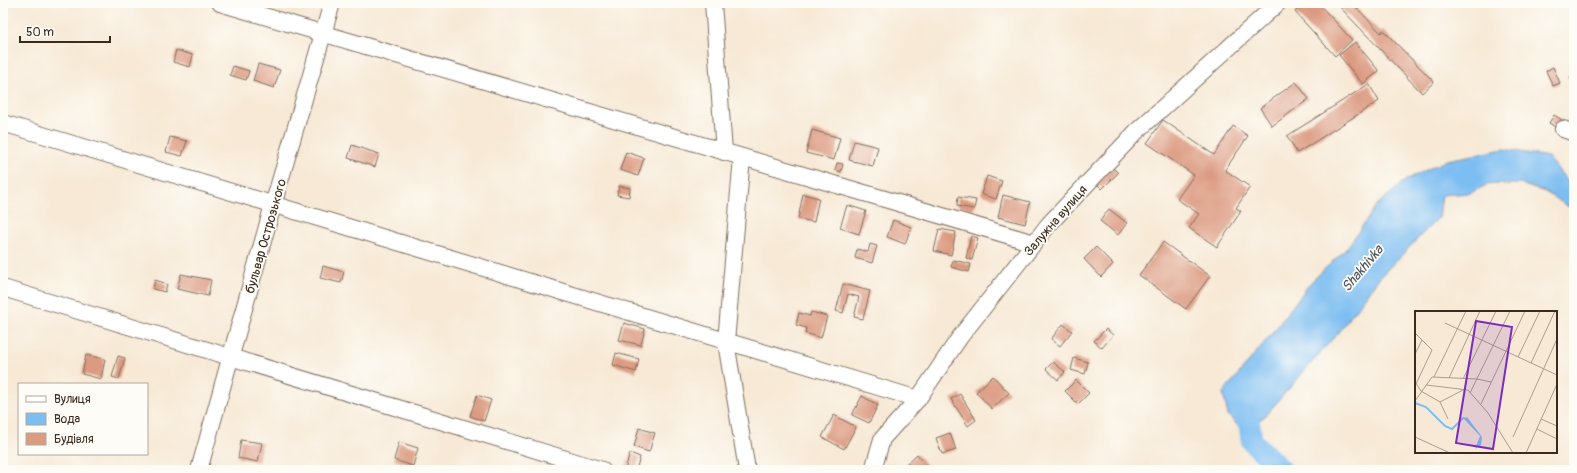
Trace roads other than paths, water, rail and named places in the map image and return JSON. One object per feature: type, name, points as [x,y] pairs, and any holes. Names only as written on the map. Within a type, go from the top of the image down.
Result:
[{"type":"street","points":[[220,3],[1034,243]]},
{"type":"street","name":"бульвар Острозького","points":[[199,470],[273,205],[332,3]]},
{"type":"street","points":[[713,3],[724,152]]},
{"type":"street","name":"Залужна вулиця","points":[[873,469],[882,439],[918,399],[960,337],[1049,224],[1136,132],[1278,3]]},
{"type":"street","points":[[3,123],[918,399]]},
{"type":"street","points":[[742,157],[726,342],[747,470]]},
{"type":"street","points":[[3,288],[602,470]]},
{"type":"water","points":[[1504,149],[1548,157],[1574,189],[1574,210],[1545,192],[1520,184],[1489,184],[1470,193],[1442,195],[1439,217],[1378,279],[1342,328],[1264,417],[1248,427],[1238,426],[1228,415],[1223,393],[1277,327],[1310,283],[1347,248],[1377,205],[1406,180],[1447,160]]},
{"type":"waterway","name":"Shakhivka","points":[[1252,398],[1246,405],[1252,441],[1281,470]]}]
